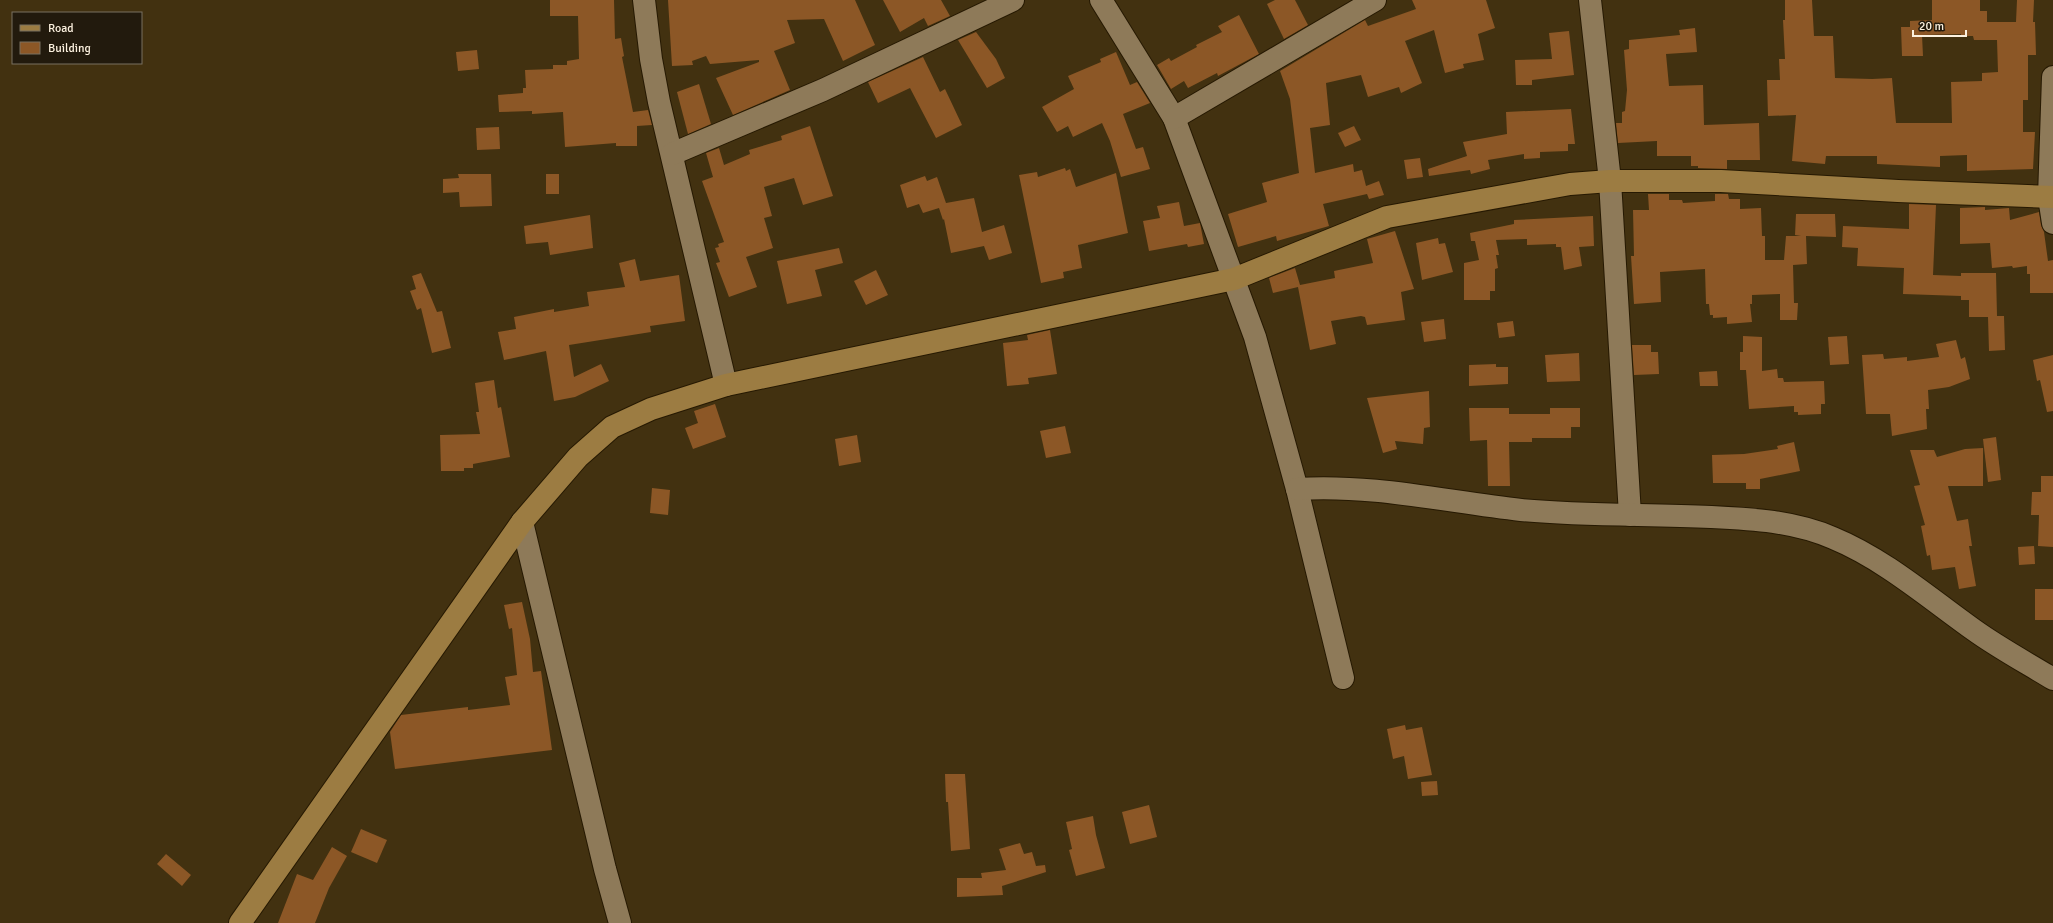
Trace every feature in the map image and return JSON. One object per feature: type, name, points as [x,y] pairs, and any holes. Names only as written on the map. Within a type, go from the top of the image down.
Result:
[{"type":"main road","points":[[240,923],[522,522],[578,457],[612,427],[651,409],[726,385],[1234,279],[1387,217],[1512,193],[1570,184],[1610,181],[1721,181],[1898,192],[2051,197]]},
{"type":"street","points":[[644,0],[651,59],[726,385]]},
{"type":"street","points":[[672,154],[823,90],[1013,0]]},
{"type":"street","points":[[1101,0],[1174,118],[1234,279],[1254,337],[1297,489],[1343,678]]},
{"type":"street","points":[[1174,118],[1375,0]]},
{"type":"street","points":[[1590,0],[1610,181],[1630,515]]},
{"type":"street","points":[[2053,77],[2051,197],[2053,223]]},
{"type":"street","points":[[1297,489],[1345,488],[1412,494],[1521,510],[1750,519],[1788,524],[1832,537],[1860,550],[1977,632],[2053,679]]},
{"type":"street","points":[[522,522],[605,868],[620,923]]},
{"type":"building","points":[[550,0],[614,0],[615,39],[621,38],[624,56],[622,57],[633,112],[648,110],[652,125],[637,126],[637,146],[616,146],[616,143],[565,147],[563,112],[532,114],[532,111],[499,112],[498,95],[523,93],[523,88],[526,88],[525,70],[553,69],[553,65],[567,65],[567,61],[579,59],[578,16],[550,16]]},
{"type":"building","points":[[668,0],[855,0],[875,45],[843,61],[824,19],[787,20],[795,43],[774,51],[790,90],[733,115],[716,78],[759,62],[759,60],[710,64],[706,56],[692,61],[693,65],[672,66]]},
{"type":"building","points":[[883,0],[941,0],[950,16],[928,26],[924,18],[900,32]]},
{"type":"building","points":[[1275,0],[1295,0],[1308,25],[1284,39],[1267,4]]},
{"type":"building","points":[[1412,0],[1486,0],[1495,28],[1478,34],[1484,60],[1463,64],[1464,68],[1445,73],[1434,30],[1405,41],[1422,83],[1401,93],[1399,87],[1368,97],[1361,75],[1326,83],[1330,125],[1310,128],[1315,173],[1353,164],[1354,172],[1362,170],[1366,186],[1379,181],[1384,195],[1369,199],[1367,194],[1323,204],[1329,226],[1277,241],[1276,236],[1238,247],[1228,214],[1267,202],[1262,183],[1299,173],[1290,99],[1280,71],[1365,20],[1368,26],[1416,9]]},
{"type":"building","points":[[1785,0],[1812,0],[1814,36],[1833,36],[1835,78],[1892,78],[1896,123],[1952,123],[1951,82],[1982,81],[1982,73],[1998,72],[1997,40],[1974,40],[1973,36],[1961,36],[1961,34],[1922,35],[1923,56],[1902,56],[1901,27],[1910,27],[1910,21],[1932,20],[1932,0],[1980,0],[1980,11],[1987,11],[1987,22],[2016,22],[2017,0],[2034,0],[2033,22],[2035,22],[2036,55],[2028,55],[2028,100],[2023,100],[2023,132],[2035,132],[2033,169],[1967,171],[1967,155],[1940,156],[1940,167],[1877,164],[1877,156],[1826,156],[1825,164],[1792,161],[1796,115],[1768,116],[1767,80],[1780,80],[1779,59],[1785,59],[1783,20],[1785,20]]},
{"type":"building","points":[[1239,15],[1259,54],[1218,76],[1217,73],[1188,88],[1184,81],[1171,89],[1157,65],[1169,58],[1171,61],[1197,47],[1196,45],[1222,32],[1218,26]]},
{"type":"building","points":[[1695,28],[1697,52],[1666,54],[1669,86],[1703,85],[1704,125],[1759,123],[1760,160],[1727,160],[1727,169],[1698,168],[1698,166],[1691,166],[1691,156],[1657,156],[1657,141],[1618,143],[1616,123],[1622,123],[1622,112],[1625,111],[1627,90],[1624,50],[1629,49],[1629,40],[1680,35],[1679,30]]},
{"type":"building","points":[[1569,31],[1574,75],[1532,80],[1532,85],[1516,85],[1515,60],[1552,59],[1549,33]]},
{"type":"building","points":[[976,32],[996,59],[1005,78],[987,88],[958,40]]},
{"type":"building","points":[[477,50],[479,69],[458,71],[456,52]]},
{"type":"building","points":[[1116,52],[1130,85],[1137,82],[1150,103],[1123,114],[1136,149],[1143,147],[1150,169],[1121,177],[1110,141],[1102,123],[1073,137],[1068,126],[1057,132],[1042,107],[1074,89],[1068,76],[1101,62],[1100,59]]},
{"type":"building","points":[[923,57],[940,92],[945,89],[962,125],[936,138],[910,88],[878,103],[868,82]]},
{"type":"building","points":[[699,84],[711,124],[688,134],[677,92]]},
{"type":"building","points":[[1571,109],[1575,144],[1568,144],[1568,151],[1540,152],[1540,158],[1524,159],[1524,154],[1488,160],[1490,169],[1471,174],[1470,170],[1429,176],[1428,169],[1467,156],[1463,142],[1507,134],[1506,112]]},
{"type":"building","points":[[810,126],[833,196],[803,205],[794,178],[764,187],[772,216],[764,218],[773,248],[746,257],[757,287],[729,297],[716,263],[720,262],[715,248],[719,247],[718,244],[724,242],[702,181],[713,177],[706,153],[719,148],[724,165],[750,154],[749,150],[782,140],[781,136]]},
{"type":"building","points":[[1354,126],[1361,140],[1345,147],[1338,133]]},
{"type":"building","points":[[499,127],[500,149],[477,150],[476,128]]},
{"type":"building","points":[[1420,158],[1423,177],[1407,179],[1404,160]]},
{"type":"building","points":[[1065,168],[1066,171],[1070,169],[1076,187],[1116,173],[1128,233],[1078,245],[1082,268],[1063,272],[1064,278],[1041,283],[1019,175],[1037,172],[1038,177]]},
{"type":"building","points":[[458,174],[491,174],[492,206],[460,207],[459,192],[443,193],[443,179],[459,178]]},
{"type":"building","points":[[546,174],[559,174],[559,194],[546,194]]},
{"type":"building","points":[[925,176],[927,181],[937,177],[946,203],[974,198],[982,232],[1004,225],[1012,253],[989,260],[984,246],[951,253],[944,219],[943,220],[939,208],[923,213],[919,204],[907,208],[900,185]]},
{"type":"building","points":[[1648,194],[1669,194],[1669,200],[1682,200],[1683,203],[1715,201],[1715,194],[1728,194],[1729,199],[1740,199],[1740,209],[1761,208],[1762,236],[1765,236],[1765,260],[1784,260],[1786,236],[1801,236],[1795,235],[1796,214],[1835,214],[1836,237],[1806,236],[1807,264],[1793,265],[1794,303],[1798,303],[1797,320],[1780,320],[1780,294],[1752,295],[1752,304],[1750,304],[1752,322],[1727,324],[1727,317],[1713,318],[1713,315],[1710,315],[1709,304],[1706,304],[1705,269],[1660,272],[1661,302],[1634,304],[1631,256],[1634,256],[1633,210],[1649,210]]},
{"type":"building","points":[[1179,202],[1184,226],[1200,223],[1204,244],[1188,247],[1187,244],[1149,251],[1143,221],[1160,218],[1157,206]]},
{"type":"building","points":[[1909,204],[1936,205],[1933,275],[1961,276],[1961,273],[1996,273],[1997,316],[2004,316],[2005,350],[1989,351],[1988,317],[1969,317],[1969,300],[1961,300],[1961,296],[1903,294],[1904,268],[1857,266],[1858,248],[1842,247],[1843,226],[1909,229]]},
{"type":"building","points":[[1985,207],[1985,210],[2009,208],[2010,220],[2039,212],[2041,225],[2044,232],[2048,261],[2053,260],[2053,293],[2030,293],[2030,274],[2027,274],[2027,266],[1992,268],[1990,243],[1960,244],[1960,208]]},
{"type":"building","points":[[590,215],[593,248],[550,255],[548,242],[526,244],[524,226]]},
{"type":"building","points":[[1593,216],[1594,246],[1579,247],[1582,266],[1564,270],[1561,247],[1556,247],[1556,244],[1527,245],[1527,239],[1496,240],[1499,255],[1496,255],[1498,268],[1495,269],[1495,291],[1490,291],[1490,300],[1464,300],[1464,263],[1479,260],[1475,241],[1471,241],[1470,233],[1514,224],[1514,220]]},
{"type":"building","points":[[1395,231],[1414,289],[1401,292],[1405,320],[1367,325],[1365,317],[1361,316],[1331,321],[1336,344],[1310,350],[1298,287],[1273,293],[1269,278],[1295,268],[1300,285],[1335,278],[1334,271],[1373,263],[1367,239]]},
{"type":"building","points":[[1438,238],[1439,244],[1445,243],[1453,272],[1422,280],[1416,243]]},
{"type":"building","points":[[839,248],[843,263],[815,270],[822,296],[787,304],[777,261]]},
{"type":"building","points":[[635,259],[640,281],[679,275],[685,321],[650,326],[651,332],[569,345],[574,377],[601,364],[609,381],[575,397],[554,401],[546,351],[504,360],[498,332],[516,329],[514,317],[554,309],[554,312],[589,306],[587,292],[625,287],[619,263]]},
{"type":"building","points":[[876,270],[888,295],[866,305],[854,281]]},
{"type":"building","points":[[421,273],[437,312],[442,311],[451,348],[432,353],[421,308],[417,310],[410,291],[416,289],[412,276]]},
{"type":"building","points":[[1444,319],[1446,339],[1424,342],[1421,322]]},
{"type":"building","points":[[1513,321],[1515,336],[1499,338],[1497,323]]},
{"type":"building","points":[[1050,330],[1057,374],[1028,378],[1029,384],[1007,386],[1003,343],[1028,340],[1027,335]]},
{"type":"building","points":[[1743,336],[1762,337],[1762,371],[1777,369],[1778,378],[1783,378],[1784,382],[1824,381],[1825,404],[1821,404],[1821,414],[1798,415],[1798,412],[1794,412],[1794,406],[1749,409],[1746,370],[1740,370],[1740,352],[1743,352]]},
{"type":"building","points":[[1847,336],[1849,364],[1830,365],[1828,337]]},
{"type":"building","points":[[1956,340],[1961,359],[1965,357],[1970,379],[1949,387],[1928,390],[1929,409],[1926,409],[1927,429],[1892,436],[1890,414],[1866,414],[1862,355],[1883,354],[1884,359],[1907,357],[1907,361],[1939,357],[1936,344]]},
{"type":"building","points":[[1632,345],[1651,345],[1651,352],[1658,352],[1659,374],[1634,375]]},
{"type":"building","points":[[1579,353],[1580,381],[1547,382],[1545,355]]},
{"type":"building","points":[[2053,355],[2053,411],[2047,412],[2040,380],[2037,381],[2033,360]]},
{"type":"building","points":[[1496,364],[1496,367],[1508,367],[1508,384],[1469,386],[1469,365]]},
{"type":"building","points":[[1717,371],[1718,386],[1700,386],[1699,372]]},
{"type":"building","points":[[494,380],[498,408],[501,407],[510,457],[473,464],[473,468],[464,468],[464,471],[441,471],[440,435],[480,434],[476,412],[479,412],[475,383]]},
{"type":"building","points":[[1429,391],[1430,427],[1424,428],[1423,444],[1395,441],[1397,449],[1383,453],[1367,398]]},
{"type":"building","points":[[715,404],[726,437],[693,449],[685,428],[698,423],[694,411]]},
{"type":"building","points":[[1469,408],[1509,408],[1509,414],[1550,414],[1550,408],[1580,408],[1580,427],[1571,427],[1571,438],[1532,438],[1532,442],[1509,442],[1510,486],[1488,486],[1487,440],[1470,441]]},
{"type":"building","points":[[1065,426],[1071,453],[1046,458],[1040,431]]},
{"type":"building","points":[[857,435],[861,462],[839,466],[835,439]]},
{"type":"building","points":[[1996,437],[2001,480],[1988,482],[1983,439]]},
{"type":"building","points":[[1794,442],[1800,471],[1760,479],[1760,489],[1746,489],[1746,483],[1713,483],[1712,455],[1744,454],[1778,449],[1777,446]]},
{"type":"building","points":[[1983,448],[1983,486],[1948,486],[1957,521],[1968,519],[1972,546],[1969,546],[1976,586],[1959,589],[1955,567],[1932,570],[1930,555],[1927,556],[1921,526],[1925,525],[1914,486],[1920,485],[1910,450],[1934,450],[1937,457],[1965,449]]},
{"type":"building","points":[[2041,476],[2053,476],[2053,547],[2038,546],[2039,515],[2031,515],[2032,492],[2041,492]]},
{"type":"building","points":[[652,488],[670,490],[668,515],[650,513]]},
{"type":"building","points":[[2034,546],[2035,564],[2019,565],[2018,547]]},
{"type":"building","points":[[2035,589],[2053,589],[2053,620],[2035,620]]},
{"type":"building","points":[[522,602],[530,639],[533,672],[541,671],[552,750],[395,769],[390,732],[401,715],[468,707],[468,710],[510,705],[505,677],[517,675],[512,628],[509,629],[504,605]]},
{"type":"building","points":[[1405,725],[1406,730],[1422,727],[1432,775],[1408,779],[1404,756],[1393,759],[1387,729]]},
{"type":"building","points":[[945,774],[965,774],[970,849],[951,851]]},
{"type":"building","points":[[1437,781],[1438,795],[1422,796],[1421,782]]},
{"type":"building","points":[[1149,805],[1157,837],[1130,844],[1122,812]]},
{"type":"building","points":[[1093,816],[1096,835],[1105,868],[1076,876],[1069,850],[1072,849],[1066,822]]},
{"type":"building","points":[[361,829],[387,840],[377,863],[351,852]]},
{"type":"building","points":[[1020,843],[1024,854],[1032,852],[1036,866],[1045,865],[1046,872],[1002,886],[1003,895],[957,897],[957,878],[982,878],[981,873],[1006,870],[999,849]]},
{"type":"building","points":[[332,847],[347,856],[329,888],[315,923],[278,923],[297,874],[313,880]]},
{"type":"building","points":[[166,854],[191,875],[182,886],[157,864]]}]
